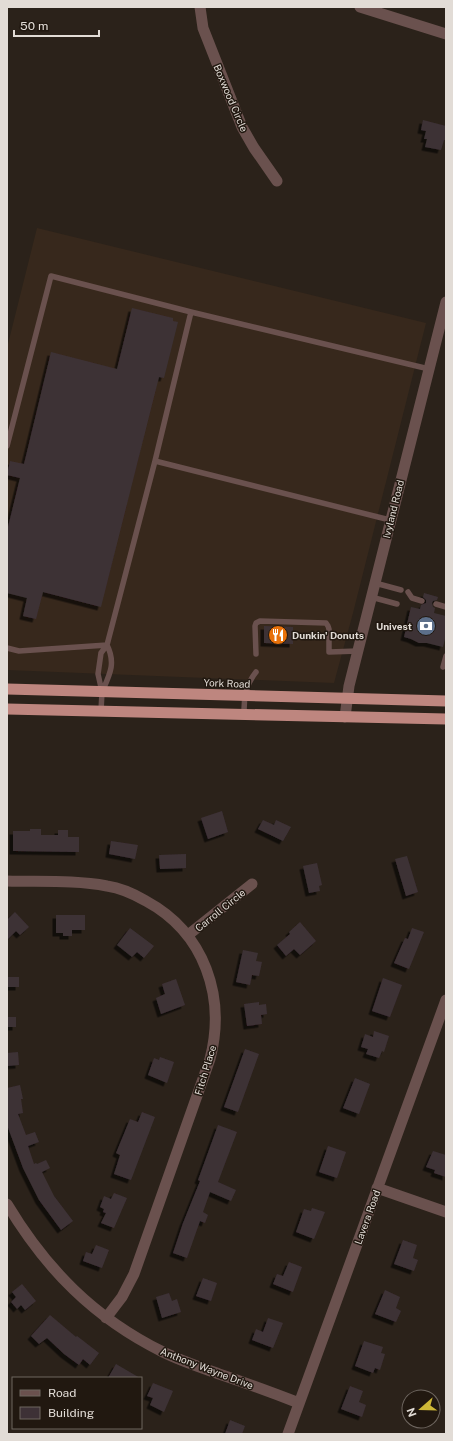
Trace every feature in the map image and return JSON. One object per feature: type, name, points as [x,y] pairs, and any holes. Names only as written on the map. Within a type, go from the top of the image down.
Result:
[{"type":"highway","name":"York Road","points":[[7,689],[446,701]]},
{"type":"highway","points":[[7,709],[446,719]]},
{"type":"street","name":"Boxwood Circle","points":[[200,7],[203,28],[242,127],[254,148],[277,181]]},
{"type":"street","points":[[360,7],[446,34]]},
{"type":"street","name":"Ivyland Road","points":[[345,717],[348,690],[390,520],[429,369],[443,322],[446,302]]},
{"type":"street","name":"Fitch Place","points":[[7,881],[85,883],[119,889],[137,896],[171,917],[188,935],[201,956],[208,972],[213,991],[216,1011],[212,1050],[134,1274],[122,1297],[106,1318]]},
{"type":"street","name":"Carroll Circle","points":[[188,935],[252,884]]},
{"type":"street","name":"Lavera Road","points":[[288,1434],[446,1000]]},
{"type":"street","points":[[378,1188],[446,1212]]},
{"type":"street","name":"Anthony Wayne Drive","points":[[7,1204],[41,1256],[79,1296],[106,1318],[142,1341],[185,1362],[299,1403]]},
{"type":"lane","points":[[7,446],[51,276],[191,312],[429,369]]},
{"type":"lane","points":[[101,711],[102,692],[98,674],[101,653],[107,645],[155,461],[191,312]]},
{"type":"lane","points":[[155,461],[390,520]]},
{"type":"lane","points":[[375,583],[401,590]]},
{"type":"lane","points":[[408,592],[412,598],[422,600]]},
{"type":"lane","points":[[371,597],[397,604]]},
{"type":"lane","points":[[436,604],[446,607]]},
{"type":"lane","points":[[256,654],[255,626],[258,621],[326,623],[329,629],[329,652],[358,651]]},
{"type":"lane","points":[[7,648],[19,651],[107,645]]},
{"type":"lane","points":[[102,692],[110,675],[112,655],[107,645]]},
{"type":"lane","points":[[443,667],[446,656]]},
{"type":"lane","points":[[244,715],[244,696],[250,680],[256,672]]},
{"type":"shaded area","points":[[37,228],[426,323],[334,683],[7,670],[7,348]]},
{"type":"building","points":[[423,120],[446,126],[446,140],[444,140],[441,150],[425,147],[427,139],[424,139],[426,131],[421,130]]},
{"type":"building","points":[[132,308],[173,318],[173,321],[178,322],[164,378],[159,377],[101,607],[43,592],[36,619],[23,616],[27,598],[7,593],[7,531],[20,478],[7,475],[10,461],[24,464],[51,352],[117,369]]},
{"type":"building","name":"Univest","points":[[424,593],[438,597],[437,600],[433,601],[432,603],[433,607],[435,608],[434,613],[446,616],[446,635],[443,647],[427,643],[419,643],[404,637],[411,607],[420,609],[421,605],[426,603],[426,600],[423,597]]},
{"type":"building","name":"Dunkin' Donuts","points":[[264,626],[293,627],[293,644],[264,643]]},
{"type":"building","points":[[222,811],[228,832],[208,839],[201,818]]},
{"type":"building","points":[[263,820],[274,825],[276,820],[291,827],[283,841],[258,829]]},
{"type":"building","points":[[30,829],[41,829],[41,835],[58,835],[58,830],[68,830],[68,837],[79,837],[79,852],[13,851],[13,831],[30,831]]},
{"type":"building","points":[[111,841],[138,845],[135,859],[109,854]]},
{"type":"building","points":[[186,854],[186,868],[160,869],[159,855]]},
{"type":"building","points":[[407,856],[418,892],[406,896],[395,859]]},
{"type":"building","points":[[317,863],[322,885],[319,886],[320,891],[309,893],[303,866]]},
{"type":"building","points":[[15,912],[29,927],[20,935],[16,931],[7,940],[7,920]]},
{"type":"building","points":[[56,915],[85,915],[85,930],[72,930],[72,936],[63,936],[63,933],[56,933]]},
{"type":"building","points":[[300,922],[316,941],[300,955],[294,949],[286,956],[277,945],[290,934],[289,932]]},
{"type":"building","points":[[130,928],[154,946],[144,958],[137,952],[132,957],[117,945]]},
{"type":"building","points":[[412,928],[424,932],[409,969],[394,963],[405,938],[408,939]]},
{"type":"building","points":[[243,950],[258,953],[256,961],[262,962],[259,976],[252,975],[250,985],[236,982]]},
{"type":"building","points":[[7,977],[19,977],[19,987],[7,987]]},
{"type":"building","points":[[383,978],[402,985],[390,1017],[372,1011]]},
{"type":"building","points":[[176,979],[185,1005],[161,1014],[156,998],[165,994],[162,984]]},
{"type":"building","points":[[259,1002],[259,1005],[266,1004],[267,1014],[261,1015],[262,1024],[247,1026],[244,1004]]},
{"type":"building","points":[[7,1017],[16,1017],[16,1027],[7,1027]]},
{"type":"building","points":[[374,1031],[389,1036],[384,1052],[382,1051],[379,1058],[366,1054],[368,1049],[361,1047],[365,1034],[373,1037]]},
{"type":"building","points":[[245,1049],[259,1054],[238,1112],[224,1107]]},
{"type":"building","points":[[18,1052],[19,1065],[7,1066],[7,1053]]},
{"type":"building","points":[[160,1057],[174,1062],[167,1083],[148,1075],[154,1058],[159,1060]]},
{"type":"building","points":[[355,1078],[370,1084],[359,1114],[343,1108]]},
{"type":"building","points":[[20,1085],[23,1099],[21,1099],[23,1113],[18,1114],[26,1135],[35,1132],[39,1142],[28,1146],[34,1164],[46,1160],[50,1168],[42,1172],[54,1196],[73,1221],[61,1230],[39,1200],[23,1168],[7,1125],[7,1088]]},
{"type":"building","points":[[142,1112],[155,1117],[131,1180],[114,1174],[120,1155],[116,1153],[130,1119],[138,1122]]},
{"type":"building","points":[[218,1125],[237,1132],[218,1182],[236,1190],[231,1201],[210,1192],[203,1212],[208,1215],[205,1223],[200,1221],[187,1258],[173,1253],[200,1181],[198,1180]]},
{"type":"building","points":[[328,1146],[346,1152],[337,1178],[319,1172]]},
{"type":"building","points":[[433,1151],[446,1155],[446,1177],[434,1173],[435,1170],[426,1167]]},
{"type":"building","points":[[114,1193],[127,1198],[114,1228],[101,1223],[106,1213],[103,1212],[104,1209],[100,1207],[104,1196],[111,1199]]},
{"type":"building","points":[[312,1208],[325,1212],[314,1239],[296,1232],[304,1209],[311,1211]]},
{"type":"building","points":[[403,1240],[417,1245],[413,1258],[418,1260],[414,1271],[394,1264]]},
{"type":"building","points":[[96,1245],[109,1250],[102,1268],[83,1261],[86,1252],[92,1254]]},
{"type":"building","points":[[289,1262],[302,1267],[293,1292],[273,1284],[277,1274],[283,1276]]},
{"type":"building","points":[[203,1278],[217,1283],[211,1301],[196,1296]]},
{"type":"building","points":[[22,1284],[36,1301],[25,1310],[21,1305],[17,1309],[11,1302],[16,1297],[12,1292]]},
{"type":"building","points":[[385,1290],[400,1297],[396,1308],[401,1311],[396,1322],[375,1314]]},
{"type":"building","points":[[169,1293],[172,1301],[177,1299],[181,1312],[162,1318],[156,1297]]},
{"type":"building","points":[[50,1315],[76,1337],[77,1336],[99,1353],[90,1365],[83,1359],[79,1365],[64,1354],[47,1338],[39,1344],[31,1336]]},
{"type":"building","points":[[268,1318],[283,1323],[273,1348],[252,1340],[256,1329],[263,1332]]},
{"type":"building","points":[[364,1341],[383,1347],[381,1353],[385,1354],[380,1370],[375,1368],[373,1373],[355,1366]]},
{"type":"building","points":[[116,1364],[138,1377],[109,1377]]},
{"type":"building","points":[[153,1383],[173,1391],[164,1412],[150,1405],[153,1398],[147,1396]]},
{"type":"building","points":[[350,1386],[363,1391],[359,1402],[366,1405],[362,1417],[341,1409]]},
{"type":"building","points":[[230,1420],[245,1426],[242,1434],[225,1434]]},
{"type":"place","name":"Univest","points":[[426,626]]},
{"type":"place","name":"Dunkin' Donuts","points":[[278,635]]}]
